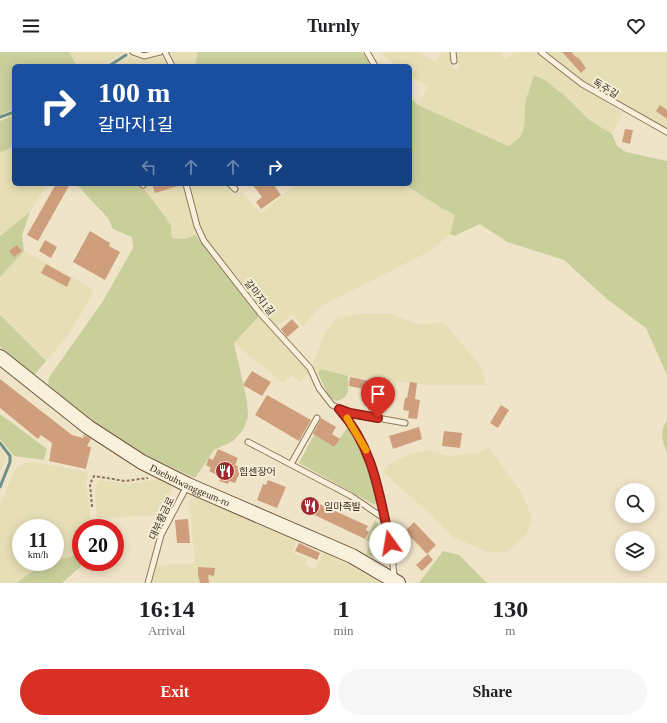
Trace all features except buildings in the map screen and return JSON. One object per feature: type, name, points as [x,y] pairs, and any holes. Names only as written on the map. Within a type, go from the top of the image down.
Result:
[{"type":"main road","name":"Daebuhwanggeum-ro","points":[[0,357],[88,427],[128,454],[188,485],[352,556],[396,582]]},
{"type":"lane","points":[[133,52],[144,56],[160,52]]},
{"type":"lane","points":[[165,52],[171,64]]},
{"type":"lane","points":[[367,52],[374,64]]},
{"type":"lane","points":[[453,52],[454,61]]},
{"type":"lane","name":"독주길","points":[[541,52],[582,84],[667,132]]},
{"type":"lane","name":"갈마지1길","points":[[187,186],[197,226],[204,241],[260,313],[310,368],[324,395],[332,405],[350,413],[405,423]]},
{"type":"lane","points":[[232,186],[235,189]]},
{"type":"lane","name":"갈마지1길","points":[[339,409],[356,431],[368,454],[385,519],[396,582]]},
{"type":"lane","points":[[291,464],[317,418]]},
{"type":"lane","points":[[248,442],[366,504],[385,519]]},
{"type":"lane","name":"대부황금로","points":[[148,583],[161,535],[188,485]]},
{"type":"path","points":[[92,507],[90,484],[94,476],[125,481],[139,480],[155,475],[159,471]]},
{"type":"shaded area","points":[[69,52],[124,52],[106,64],[76,64]]},
{"type":"shaded area","points":[[170,52],[198,52],[195,64],[173,64]]},
{"type":"shaded area","points":[[380,52],[419,52],[435,62],[442,52],[450,52],[453,68],[459,70],[456,52],[500,52],[506,59],[514,52],[535,52],[559,68],[577,84],[623,113],[612,134],[589,120],[565,96],[545,80],[526,117],[524,131],[517,142],[508,146],[418,105],[428,87],[412,76],[412,64],[394,64]]},
{"type":"shaded area","points":[[546,52],[667,52],[667,128],[653,122],[586,83]]},
{"type":"shaded area","points":[[128,57],[143,60],[162,57],[166,59],[168,64],[116,64]]},
{"type":"shaded area","points":[[12,147],[12,186],[46,186],[30,212],[0,236],[0,153]]},
{"type":"shaded area","points":[[146,186],[184,186],[196,235],[185,239],[172,238],[171,226],[143,189]]},
{"type":"shaded area","points":[[190,186],[227,186],[234,195],[241,190],[261,214],[293,186],[407,186],[440,207],[456,215],[450,234],[430,251],[319,307],[303,327],[293,314],[277,326],[260,308],[209,243],[200,228]]},
{"type":"shaded area","points":[[24,251],[91,288],[93,294],[68,335],[46,361],[0,315],[0,277]]},
{"type":"shaded area","points":[[358,314],[391,314],[419,325],[443,322],[480,365],[486,385],[424,385],[348,376],[321,369],[318,373],[313,363],[324,334],[337,317]]},
{"type":"shaded area","points":[[259,316],[310,372],[300,382],[292,375],[283,383],[234,343]]},
{"type":"shaded area","points":[[0,448],[6,458],[0,472]]},
{"type":"shaded area","points":[[489,448],[523,495],[532,518],[527,534],[505,553],[485,551],[453,537],[429,513],[383,472],[390,464],[409,454],[427,450],[449,456],[476,453]]},
{"type":"shaded area","points":[[35,462],[88,472],[86,482],[91,519],[72,519],[72,556],[64,559],[64,519],[12,519],[12,571],[32,571],[17,583],[0,583],[0,507],[14,470],[25,463]]},
{"type":"shaded area","points":[[158,479],[171,484],[171,489],[161,515],[97,518],[95,488],[99,480],[130,484]]},
{"type":"shaded area","points":[[194,496],[297,540],[292,552],[307,559],[305,565],[315,569],[324,552],[382,583],[152,583],[156,565],[195,564],[189,501]]},
{"type":"green space","points":[[0,52],[69,52],[76,64],[12,64],[12,110],[0,115]]},
{"type":"green space","points":[[198,52],[360,52],[363,53],[370,64],[195,64]]},
{"type":"green space","points":[[534,75],[545,80],[565,96],[589,120],[612,134],[617,146],[626,152],[667,161],[667,375],[646,328],[608,300],[564,260],[507,242],[480,224],[454,236],[450,234],[455,215],[407,186],[412,186],[412,100],[418,105],[508,146],[515,142],[523,132],[526,100]]},
{"type":"green space","points":[[12,116],[12,147],[0,153],[0,121]]},
{"type":"green space","points":[[78,186],[142,186],[171,226],[172,238],[185,239],[196,235],[259,316],[234,343],[247,401],[248,417],[243,430],[233,441],[214,450],[195,478],[124,443],[49,389],[48,381],[50,376],[103,301],[133,248],[132,237],[113,229],[108,218]]},
{"type":"green space","points":[[30,212],[22,235],[24,251],[0,277],[0,236]]},
{"type":"green space","points":[[0,315],[46,361],[35,374],[31,374],[0,347]]},
{"type":"green space","points":[[321,369],[348,376],[348,392],[344,398],[336,401],[329,397],[318,373]]},
{"type":"green space","points":[[0,414],[47,449],[44,460],[14,456],[0,439]]},
{"type":"green space","points":[[667,421],[667,452],[662,432]]},
{"type":"green space","points":[[347,428],[365,454],[378,499],[375,505],[299,463],[314,435],[334,447]]},
{"type":"green space","points":[[375,520],[382,532],[385,545],[385,554],[379,560],[366,554],[371,543],[366,540]]},
{"type":"green space","points":[[443,551],[459,555],[487,583],[419,583]]},
{"type":"green space","points":[[72,557],[72,571],[76,571],[62,583],[17,583],[34,571],[64,571],[64,559]]},
{"type":"waterway","points":[[112,64],[126,55]]},
{"type":"waterway","points":[[0,117],[12,113]]},
{"type":"waterway","points":[[0,443],[10,456],[10,462],[0,487]]},
{"type":"slow traffic","points":[[347,418],[366,450]]},
{"type":"place","name":"힘센장어","points":[[225,471]]},
{"type":"place","name":"일마족발","points":[[310,506]]},
{"type":"route","points":[[378,418],[350,413],[339,409],[364,445],[372,462],[390,543]]}]
